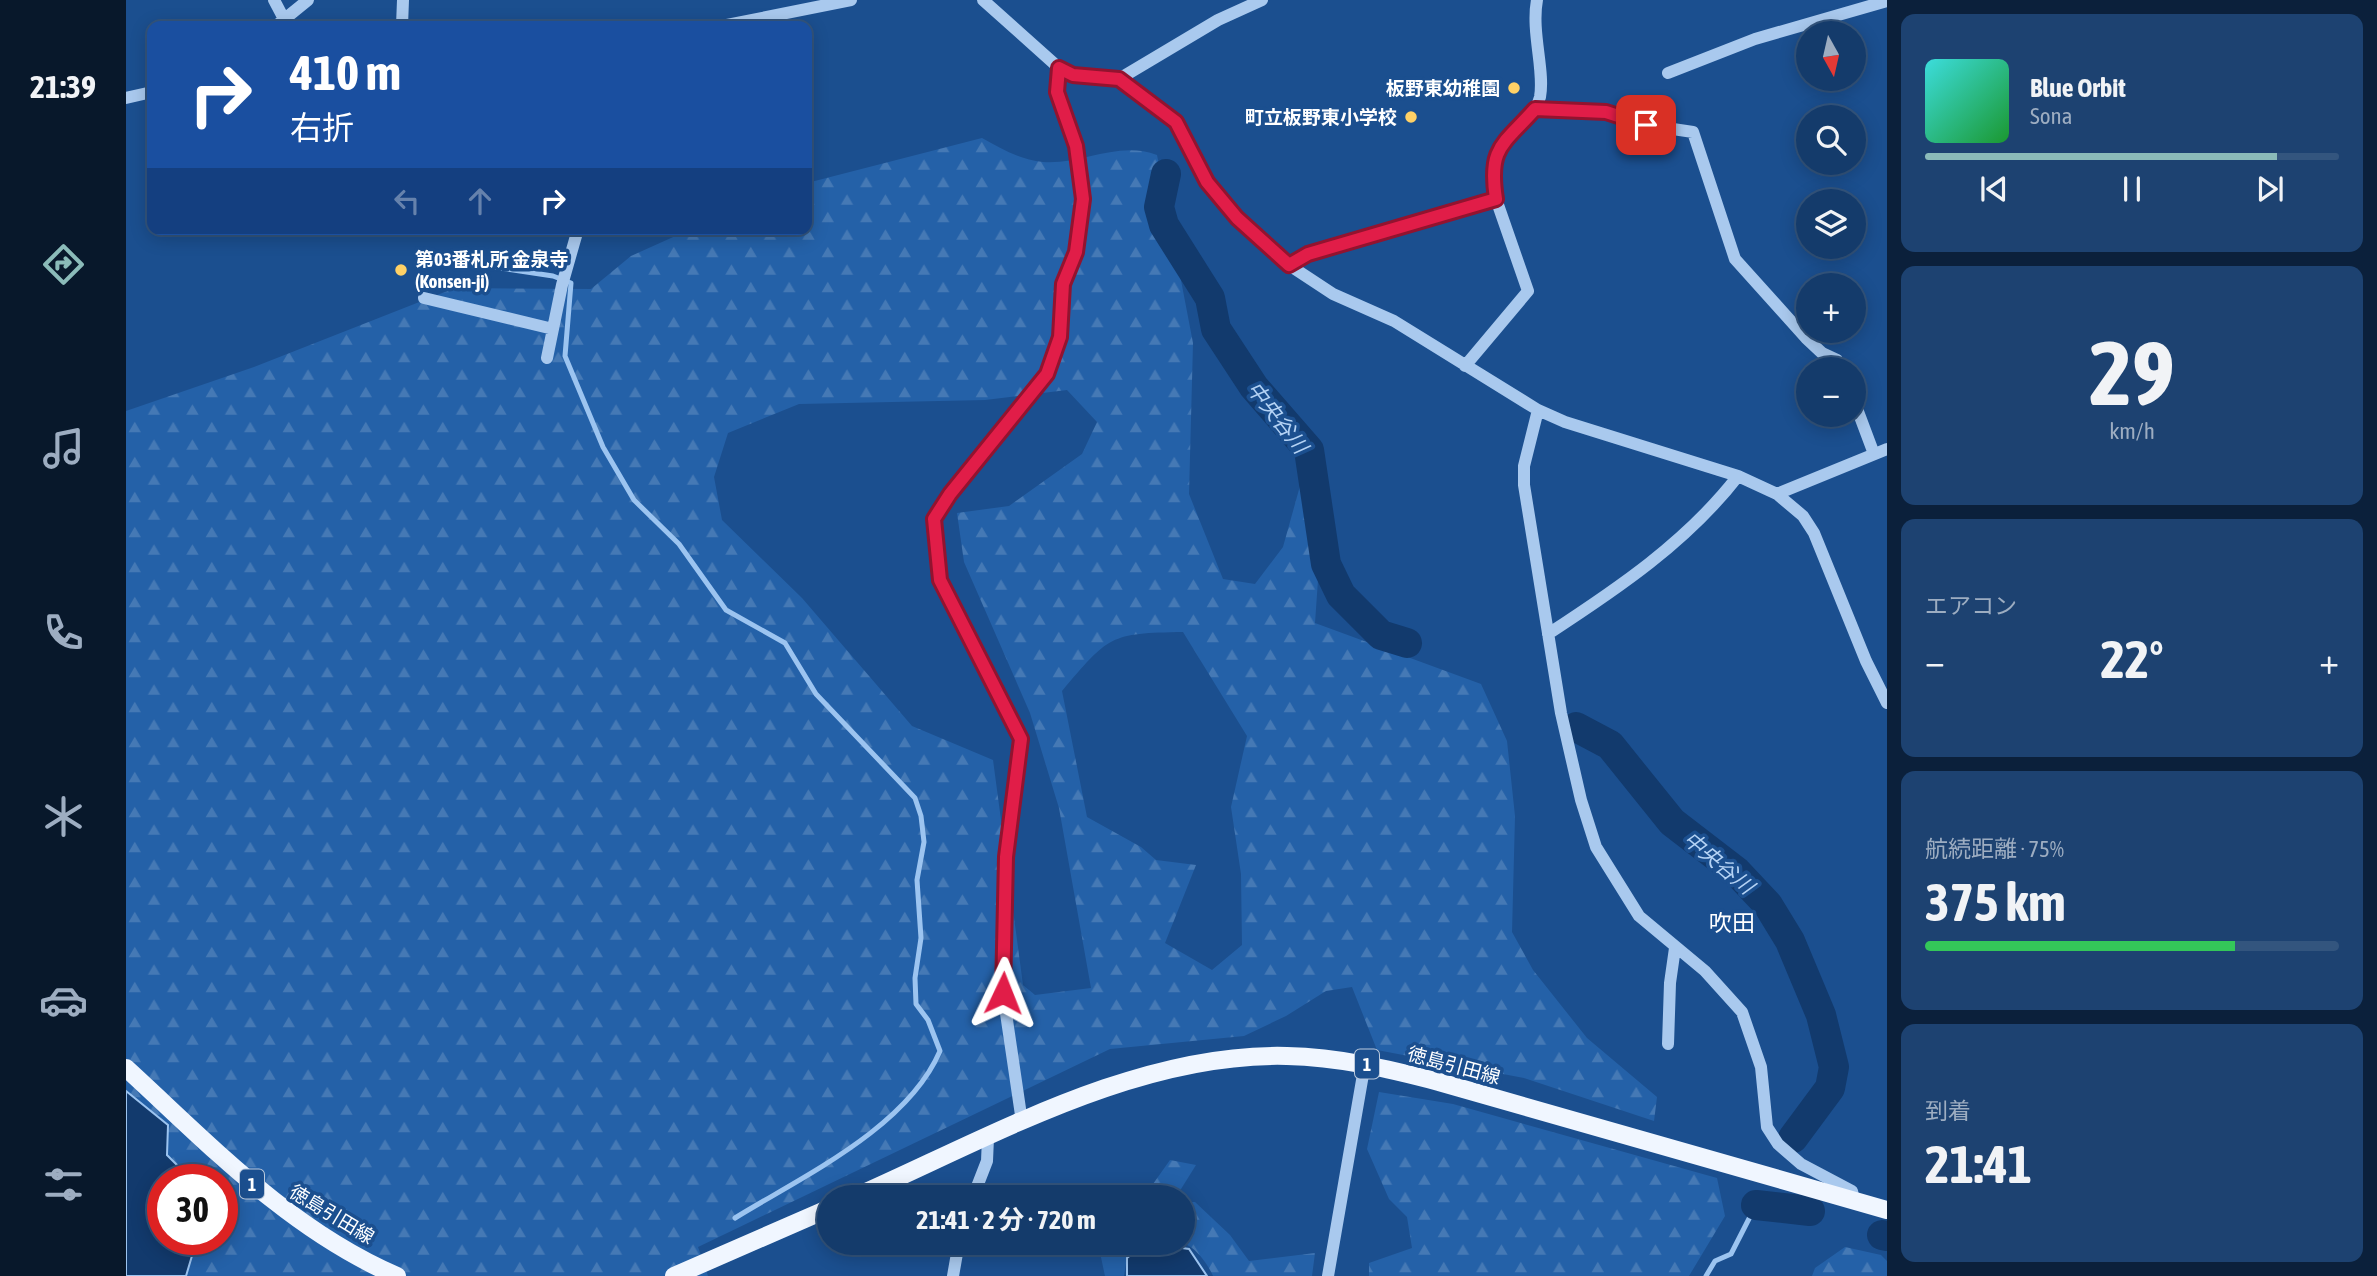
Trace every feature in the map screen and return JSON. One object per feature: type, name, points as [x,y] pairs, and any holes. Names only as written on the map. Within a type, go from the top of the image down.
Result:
[{"type":"main road","name":"徳島引田線","points":[[882,1185],[1122,1080],[1206,1062],[1287,1055],[1366,1063],[1887,1210]]},
{"type":"main road","name":"徳島引田線","points":[[126,1068],[270,1200],[309,1227],[397,1276]]},
{"type":"main road","points":[[674,1276],[817,1214]]},
{"type":"street","points":[[274,0],[279,21]]},
{"type":"street","points":[[282,21],[308,0]]},
{"type":"street","points":[[402,21],[403,0]]},
{"type":"street","points":[[747,21],[850,0]]},
{"type":"street","points":[[982,0],[1059,68],[1073,75],[1119,79],[1176,122],[1207,182],[1237,218],[1289,265],[1333,294],[1394,321],[1538,410],[1565,422],[1738,476],[1777,494],[1803,516],[1814,533],[1866,661],[1887,703]]},
{"type":"street","points":[[1119,79],[1218,20],[1262,0]]},
{"type":"street","points":[[1465,366],[1528,291],[1496,199],[1492,169],[1496,151],[1535,109],[1540,96],[1534,16],[1537,0]]},
{"type":"street","points":[[1668,73],[1755,39],[1887,1]]},
{"type":"street","points":[[1022,1122],[1003,993],[1006,857],[1021,739],[940,580],[934,519],[950,494],[1047,374],[1060,337],[1063,284],[1076,252],[1083,199],[1076,146],[1057,92],[1059,68]]},
{"type":"street","points":[[126,98],[147,93]]},
{"type":"street","points":[[1535,109],[1606,112],[1646,125],[1693,132],[1735,258],[1806,338],[1831,357]]},
{"type":"street","points":[[1289,265],[1308,254],[1496,199]]},
{"type":"street","points":[[547,358],[563,281],[576,235]]},
{"type":"street","points":[[424,298],[553,329]]},
{"type":"street","points":[[1538,410],[1524,466],[1524,485],[1548,634],[1581,800],[1597,847],[1639,916],[1720,984],[1742,1012],[1761,1067],[1767,1126],[1778,1144],[1801,1164],[1852,1191],[1854,1200]]},
{"type":"street","points":[[1864,427],[1874,453]]},
{"type":"street","points":[[1777,494],[1887,449]]},
{"type":"street","points":[[1548,634],[1636,574],[1696,522],[1738,476]]},
{"type":"street","points":[[1668,1044],[1670,984],[1675,948]]},
{"type":"street","points":[[1328,1276],[1366,1063]]},
{"type":"street","points":[[978,1185],[987,1161],[988,1138]]},
{"type":"street","points":[[953,1276],[957,1255]]},
{"type":"green space","points":[[982,138],[1019,156],[1043,162],[1128,150],[1157,155],[1193,343],[1189,494],[1223,579],[1255,584],[1283,547],[1300,486],[1324,493],[1315,623],[1481,684],[1507,741],[1515,816],[1512,932],[1533,970],[1587,1038],[1657,1097],[1654,1121],[1524,1078],[1377,1050],[1352,987],[1326,991],[1286,1016],[1244,1036],[1110,1049],[827,1185],[817,1185],[817,1190],[698,1247],[708,1276],[186,1276],[192,1255],[238,1255],[238,1164],[176,1164],[167,1155],[126,1091],[126,411],[254,367],[455,288],[591,289],[631,256],[678,235],[812,235],[812,182]],"holes":[[[1067,390],[1097,422],[1082,454],[1009,506],[957,513],[964,562],[1030,713],[1059,808],[1091,988],[1035,995],[1023,985],[993,760],[912,726],[802,598],[722,520],[714,477],[728,433],[799,404],[985,400]],[[1183,632],[1247,736],[1231,807],[1241,874],[1242,945],[1212,970],[1165,943],[1196,865],[1156,860],[1141,847],[1087,817],[1062,691],[1101,648],[1112,641],[1139,634]]]},
{"type":"green space","points":[[1379,1092],[1453,1104],[1717,1178],[1725,1216],[1689,1276],[1369,1276],[1369,1263],[1412,1248],[1407,1217],[1389,1199],[1367,1149]]},
{"type":"green space","points":[[1170,1160],[1196,1165],[1184,1185],[1148,1185],[1153,1184]]},
{"type":"green space","points":[[1195,1202],[1230,1235],[1249,1261],[1315,1253],[1312,1276],[1213,1276],[1195,1251]]},
{"type":"green space","points":[[1845,1247],[1881,1255],[1887,1261],[1887,1276],[1812,1276],[1815,1268]]},
{"type":"green space","points":[[1101,1255],[1127,1255],[1124,1276],[1105,1276]]},
{"type":"shaded area","points":[[126,1091],[168,1125],[167,1155],[176,1164],[147,1164],[147,1255],[192,1255],[186,1276],[126,1276]]},
{"type":"shaded area","points":[[1131,1255],[1193,1255],[1207,1276],[1127,1276],[1127,1258]]},
{"type":"waterway","name":"中央谷川","points":[[1166,174],[1159,207],[1164,225],[1210,298],[1216,329],[1254,387],[1309,450],[1326,564],[1341,595],[1381,635],[1407,643]]},
{"type":"waterway","points":[[453,261],[553,276],[571,283],[565,356],[603,447],[634,500],[679,544],[726,610],[785,643],[816,694],[915,798],[921,816],[924,842],[917,880],[921,938],[915,978],[916,1004],[928,1020],[940,1051],[925,1079],[904,1104],[879,1127],[821,1167],[735,1218]]},
{"type":"waterway","name":"中央谷川","points":[[1576,727],[1610,745],[1672,822],[1737,872],[1768,905],[1790,941],[1821,1015],[1834,1067],[1830,1088],[1793,1138]]},
{"type":"waterway","points":[[1706,1276],[1715,1261],[1731,1254],[1756,1205]]},
{"type":"waterway","name":"中央谷川","points":[[1756,1205],[1810,1211]]},
{"type":"waterway","name":"中央谷川","points":[[1882,1235],[1887,1236]]},
{"type":"place","name":"板野東幼稚園","points":[[1514,88]]},
{"type":"place","name":"町立板野東小学校","points":[[1411,117]]},
{"type":"place","name":"第03番札所 金泉寺 (Konsen-ji)","points":[[401,270]]},
{"type":"district","name":"吹田","points":[[1732,923]]},
{"type":"route","points":[[1003,993],[1006,857],[1021,739],[940,580],[934,519],[950,494],[1047,374],[1060,337],[1063,284],[1076,252],[1083,199],[1076,146],[1057,92],[1059,68],[1073,75],[1119,79],[1176,122],[1207,182],[1237,218],[1289,265],[1308,254],[1496,199],[1492,169],[1496,151],[1535,109],[1606,112],[1646,125]]}]
